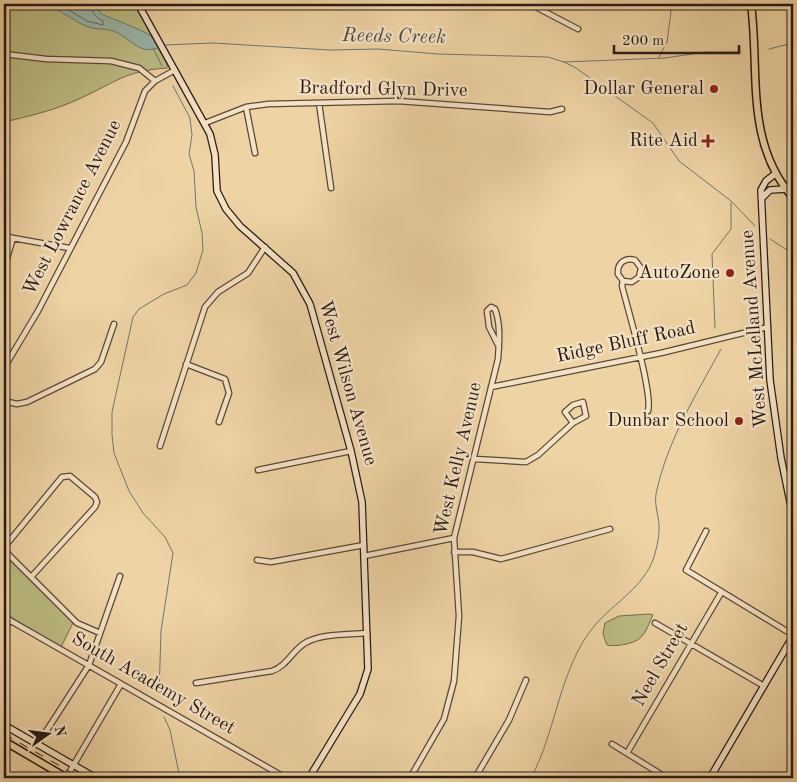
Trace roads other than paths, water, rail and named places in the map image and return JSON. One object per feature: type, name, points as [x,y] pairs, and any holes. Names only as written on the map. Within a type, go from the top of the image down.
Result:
[{"type":"main road","points":[[751,4],[758,121],[762,141],[775,174],[793,198]]},
{"type":"main road","points":[[4,741],[67,778]]},
{"type":"street","name":"West Wilson Avenue","points":[[138,4],[205,123],[213,145],[216,182],[221,200],[232,218],[292,273],[310,304],[351,451],[362,502],[368,669],[366,681],[360,694],[309,778]]},
{"type":"street","points":[[530,4],[578,29]]},
{"type":"street","points":[[4,54],[46,59],[111,61],[139,68],[155,81]]},
{"type":"street","name":"West Lowrance Avenue","points":[[4,368],[41,306],[69,248],[126,142],[140,100],[155,81],[175,70]]},
{"type":"street","name":"Bradford Glyn Drive","points":[[205,123],[246,108],[268,104],[405,102],[550,112],[562,108]]},
{"type":"street","points":[[319,103],[331,188]]},
{"type":"street","points":[[246,108],[255,153]]},
{"type":"street","name":"West McLelland Avenue","points":[[775,174],[762,187],[768,327],[773,407],[793,516]]},
{"type":"street","points":[[762,200],[770,190],[786,189]]},
{"type":"street","points":[[4,236],[69,248]]},
{"type":"street","points":[[4,268],[14,238]]},
{"type":"street","points":[[160,446],[208,302],[218,292],[248,273],[265,247]]},
{"type":"street","points":[[623,281],[632,282],[639,277],[640,268],[635,260],[626,259],[619,265],[618,274],[623,281],[650,404],[648,411]]},
{"type":"street","name":"West Kelly Avenue","points":[[410,778],[444,718],[454,681],[459,616],[454,538],[475,459],[499,347],[497,315],[495,309],[491,307],[488,309],[488,320],[499,347]]},
{"type":"street","points":[[4,401],[18,404],[27,402],[95,369],[101,362],[114,324]]},
{"type":"street","name":"Ridge Bluff Road","points":[[491,387],[639,358],[768,327]]},
{"type":"street","points":[[186,364],[224,379],[229,393],[220,422]]},
{"type":"street","points":[[475,459],[526,462],[538,455],[573,423],[586,416],[582,402],[573,405],[564,412],[573,423]]},
{"type":"street","points":[[258,470],[351,451]]},
{"type":"street","points":[[32,576],[95,507],[97,502],[95,497],[70,476],[62,478],[6,545],[4,550],[77,623],[100,633]]},
{"type":"street","points":[[454,552],[473,552],[501,559],[610,529]]},
{"type":"street","points":[[706,531],[686,570],[793,636],[710,778]]},
{"type":"street","points":[[364,556],[454,538]]},
{"type":"street","points":[[257,560],[271,562],[364,545]]},
{"type":"street","points":[[38,744],[89,665],[120,576]]},
{"type":"street","name":"Neel Street","points":[[627,753],[721,593]]},
{"type":"street","name":"South Academy Street","points":[[4,617],[286,778]]},
{"type":"street","points":[[4,630],[10,620]]},
{"type":"street","points":[[655,623],[764,686]]},
{"type":"street","points":[[196,683],[272,671],[283,666],[295,651],[311,640],[367,632]]},
{"type":"street","points":[[475,778],[509,720],[526,680]]},
{"type":"street","points":[[67,778],[121,684]]},
{"type":"street","points":[[4,725],[96,778]]},
{"type":"street","points":[[612,744],[667,778]]},
{"type":"water","points":[[41,4],[96,4],[101,14],[148,34],[152,37],[158,48],[151,50],[139,47],[113,31],[86,26],[53,8]]},
{"type":"waterway","points":[[659,57],[667,42],[672,4]]},
{"type":"waterway","name":"Reeds Creek","points":[[164,45],[213,43],[330,50],[378,49],[438,54],[548,57],[564,62],[665,58],[705,52],[741,52]]},
{"type":"waterway","name":"Reeds Creek","points":[[769,49],[793,43]]},
{"type":"waterway","points":[[153,48],[162,66]]},
{"type":"waterway","points":[[564,62],[576,68],[653,123],[679,161],[731,201],[755,226]]},
{"type":"waterway","points":[[159,694],[161,631],[173,553],[165,537],[143,513],[129,491],[114,453],[112,412],[133,317],[139,309],[164,294],[187,285],[196,273],[203,250],[202,233],[196,207],[194,171],[189,154],[192,135],[190,118],[173,86]]},
{"type":"waterway","points":[[715,328],[712,254],[731,229],[731,203]]},
{"type":"waterway","points":[[770,239],[793,254]]},
{"type":"waterway","points":[[531,778],[547,740],[573,660],[583,642],[595,625],[636,586],[649,568],[654,557],[659,537],[656,494],[667,455],[692,401],[721,349]]},
{"type":"waterway","points":[[164,717],[170,730],[180,778]]},
{"type":"railway","points":[[4,734],[81,778]]},
{"type":"place","name":"Dollar General","points":[[714,89]]},
{"type":"place","name":"Rite Aid","points":[[708,141]]},
{"type":"place","name":"AutoZone","points":[[730,273]]},
{"type":"place","name":"Dunbar School","points":[[739,421]]}]
